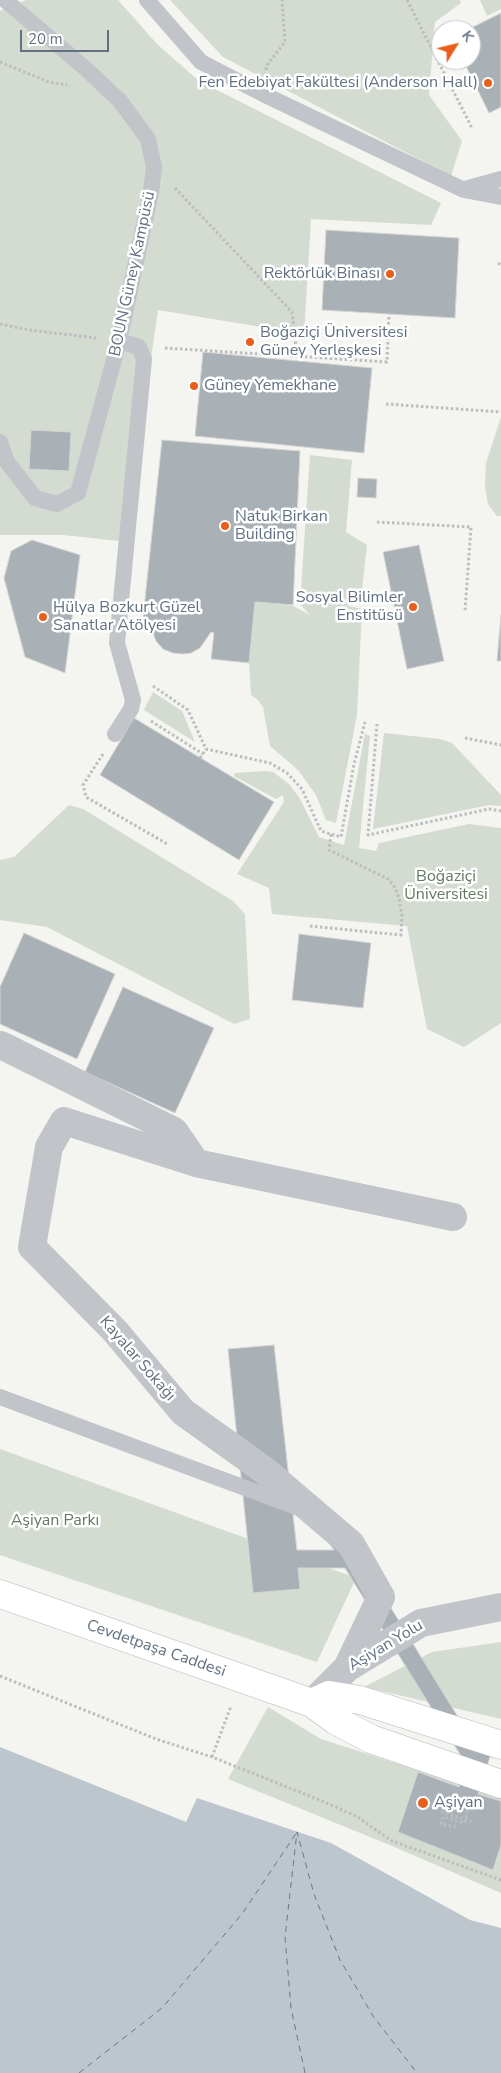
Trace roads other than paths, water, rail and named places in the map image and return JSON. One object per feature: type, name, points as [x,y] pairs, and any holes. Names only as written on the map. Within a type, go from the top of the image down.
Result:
[{"type":"main road","name":"Cevdetpaşa Caddesi","points":[[0,1594],[312,1703],[335,1720],[371,1739],[501,1784]]},
{"type":"main road","points":[[312,1703],[330,1695],[360,1700],[501,1745]]},
{"type":"street","points":[[1,1045],[174,1132],[196,1163]]},
{"type":"street","name":"Kayalar Sokağı","points":[[347,1668],[381,1597],[351,1544],[264,1470],[183,1412],[115,1331],[32,1247],[49,1147],[64,1121],[196,1163],[453,1217]]},
{"type":"street","name":"Aşiyan Yolu","points":[[312,1703],[347,1668],[421,1622],[501,1607]]},
{"type":"lane","name":"BOUN Güney Kampüsü","points":[[0,442],[7,462],[35,498],[57,504],[78,493],[119,341],[134,266],[152,192],[154,167],[148,139],[120,101],[86,69],[5,0]]},
{"type":"lane","points":[[147,0],[202,62],[265,95],[464,190],[501,197]]},
{"type":"lane","points":[[464,190],[501,180]]},
{"type":"lane","points":[[115,734],[131,709],[133,700],[117,643],[144,359],[139,347],[119,341]]},
{"type":"lane","points":[[0,1397],[316,1514]]},
{"type":"place","name":"Fen Edebiyat Fakültesi (Anderson Hall)","points":[[488,83]]},
{"type":"place","name":"Rektörlük Binası","points":[[390,274]]},
{"type":"place","name":"Boğaziçi Üniversitesi Güney Yerleşkesi","points":[[250,342]]},
{"type":"place","name":"Güney Yemekhane","points":[[194,386]]},
{"type":"place","name":"Natuk Birkan Building","points":[[225,526]]},
{"type":"place","name":"Sosyal Bilimler Enstitüsü","points":[[413,607]]},
{"type":"place","name":"Hülya Bozkurt Güzel Sanatlar Atölyesi","points":[[43,617]]},
{"type":"place","name":"Aşiyan","points":[[423,1803]]},
{"type":"park label","name":"Boğaziçi Üniversitesi","points":[[446,886]]},
{"type":"park label","name":"Aşiyan Parkı","points":[[55,1521]]}]
